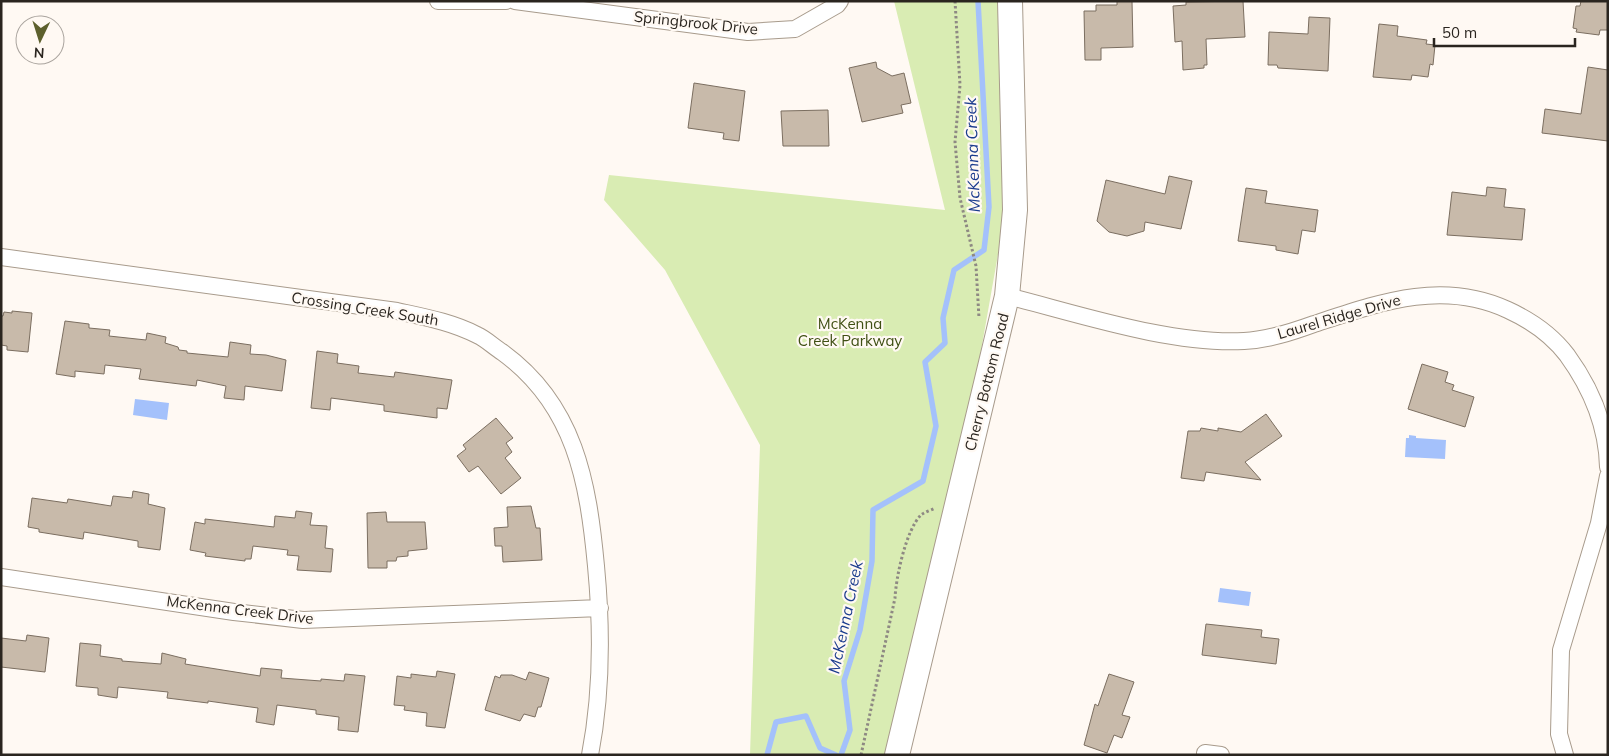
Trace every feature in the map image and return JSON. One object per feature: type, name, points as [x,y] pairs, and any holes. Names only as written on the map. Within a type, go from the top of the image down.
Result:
[{"type":"main road","name":"Cherry Bottom Road","points":[[897,755],[1008,296],[1015,210],[1015,123],[1010,1]]},
{"type":"street","points":[[438,1],[506,1]]},
{"type":"street","name":"Springbrook Drive","points":[[516,1],[748,32],[795,29],[837,5],[840,1]]},
{"type":"street","name":"Crossing Creek South","points":[[1,257],[397,311],[441,321],[477,335],[518,364],[542,388],[566,426],[580,462],[591,518],[600,608],[599,687],[590,755]]},
{"type":"street","name":"Laurel Ridge Drive","points":[[1008,296],[1151,332],[1216,341],[1245,341],[1274,336],[1379,303],[1410,296],[1440,294],[1469,297],[1497,305],[1544,330],[1559,344],[1574,364],[1595,403],[1604,430],[1608,467]]},
{"type":"street","points":[[1565,755],[1560,734],[1561,650],[1599,523],[1608,476]]},
{"type":"street","name":"McKenna Creek Drive","points":[[1,577],[234,612],[303,620],[600,608]]},
{"type":"street","points":[[1205,753],[1221,755]]},
{"type":"path","points":[[955,1],[960,85],[955,142],[960,198],[976,266],[979,320]]},
{"type":"path","points":[[861,755],[895,598],[897,575],[908,540],[921,515],[939,506]]},
{"type":"green space","name":"McKenna Creek Parkway","points":[[894,1],[1000,1],[1003,226],[976,379],[889,755],[750,755],[760,445],[665,270],[604,200],[609,175],[945,210]]},
{"type":"water","points":[[135,399],[169,403],[167,420],[133,415]]},
{"type":"water","points":[[1409,435],[1416,436],[1416,438],[1446,440],[1445,459],[1405,457],[1406,438],[1409,438]]},
{"type":"water","points":[[1220,588],[1251,592],[1249,606],[1218,602]]},
{"type":"building","points":[[1117,1],[1132,1],[1133,47],[1101,48],[1101,60],[1085,60],[1084,11],[1096,11],[1096,5],[1117,5]]},
{"type":"building","points":[[1243,1],[1245,37],[1206,39],[1207,65],[1204,65],[1204,68],[1183,70],[1182,41],[1175,42],[1173,6],[1186,5],[1186,2]]},
{"type":"building","points":[[1581,1],[1608,1],[1608,30],[1600,30],[1599,35],[1576,32],[1577,29],[1573,28],[1576,6],[1580,6]]},
{"type":"building","points":[[1309,17],[1330,18],[1328,71],[1278,68],[1277,65],[1268,65],[1269,32],[1308,34]]},
{"type":"building","points":[[1379,24],[1398,26],[1397,36],[1427,40],[1426,44],[1435,45],[1433,65],[1430,64],[1428,77],[1412,75],[1411,80],[1373,77]]},
{"type":"building","points":[[876,62],[877,68],[892,76],[904,73],[911,103],[901,105],[903,113],[862,122],[849,68]]},
{"type":"building","points":[[1588,67],[1608,70],[1608,141],[1542,133],[1545,109],[1581,114]]},
{"type":"building","points":[[694,83],[745,91],[739,141],[723,139],[724,133],[688,128]]},
{"type":"building","points":[[828,110],[829,146],[783,146],[781,111]]},
{"type":"building","points":[[1169,176],[1192,181],[1181,229],[1145,222],[1144,231],[1127,236],[1109,232],[1097,221],[1106,180],[1165,194]]},
{"type":"building","points":[[1487,187],[1506,189],[1504,207],[1525,209],[1522,240],[1447,235],[1452,192],[1486,196]]},
{"type":"building","points":[[1246,188],[1267,191],[1265,203],[1318,210],[1315,232],[1302,230],[1298,254],[1276,250],[1276,246],[1238,241]]},
{"type":"building","points":[[12,311],[32,313],[28,352],[7,350],[7,346],[1,345],[1,316],[3,316],[4,312],[12,313]]},
{"type":"building","points":[[65,321],[89,324],[89,328],[110,330],[109,336],[146,340],[147,333],[166,337],[165,343],[178,347],[179,350],[187,351],[187,353],[228,357],[230,342],[251,345],[250,354],[266,355],[286,360],[282,391],[245,386],[244,400],[224,398],[226,386],[197,380],[196,386],[139,379],[141,369],[105,365],[104,374],[75,371],[75,377],[56,374]]},
{"type":"building","points":[[317,351],[338,354],[337,363],[359,366],[358,373],[394,377],[395,372],[452,380],[447,409],[437,408],[437,418],[384,411],[384,405],[331,398],[330,410],[311,408]]},
{"type":"building","points":[[1422,364],[1448,372],[1445,382],[1454,385],[1452,390],[1474,397],[1465,427],[1408,409]]},
{"type":"building","points":[[1266,414],[1282,436],[1245,462],[1261,480],[1206,472],[1204,481],[1181,478],[1188,431],[1200,431],[1201,428],[1218,431],[1218,428],[1241,432]]},
{"type":"building","points":[[496,418],[513,438],[506,443],[512,452],[505,458],[521,478],[501,494],[478,466],[469,472],[457,456],[466,449],[463,445]]},
{"type":"building","points":[[133,491],[149,494],[148,504],[165,508],[160,550],[138,547],[138,541],[84,532],[83,539],[39,532],[39,529],[28,527],[32,498],[67,503],[68,499],[111,506],[113,496],[132,498]]},
{"type":"building","points":[[531,506],[536,528],[540,528],[542,560],[503,562],[502,546],[495,546],[494,528],[508,527],[507,507]]},
{"type":"building","points":[[296,511],[312,513],[310,525],[327,526],[325,548],[333,549],[331,572],[297,570],[299,556],[287,555],[288,550],[253,546],[251,559],[245,559],[245,561],[205,556],[206,553],[190,550],[195,522],[205,524],[205,519],[274,527],[275,516],[295,518]]},
{"type":"building","points":[[386,512],[387,522],[425,522],[427,549],[408,551],[408,556],[397,557],[396,561],[387,561],[387,568],[368,568],[367,513]]},
{"type":"building","points":[[1206,624],[1262,630],[1261,637],[1279,639],[1276,664],[1202,655]]},
{"type":"building","points":[[27,635],[49,638],[45,672],[1,667],[1,638],[26,641]]},
{"type":"building","points":[[80,643],[101,645],[100,656],[122,659],[122,661],[161,664],[162,653],[186,659],[185,664],[260,676],[261,668],[282,670],[281,678],[344,681],[345,674],[365,676],[358,732],[338,730],[339,717],[316,714],[316,710],[277,705],[274,725],[256,722],[258,708],[167,698],[168,692],[118,687],[117,698],[98,695],[98,688],[76,686]]},
{"type":"building","points":[[437,671],[455,674],[445,728],[426,726],[427,713],[404,710],[405,706],[394,705],[397,676],[411,678],[411,674],[436,677]]},
{"type":"building","points":[[529,672],[549,678],[541,707],[538,707],[535,717],[524,714],[520,721],[485,710],[495,676],[500,678],[501,675],[512,675],[526,680]]},
{"type":"building","points":[[1109,674],[1134,682],[1122,715],[1130,717],[1122,738],[1114,735],[1107,753],[1084,745],[1095,704],[1098,706]]},
{"type":"waterway","name":"McKenna Creek","points":[[841,755],[850,730],[844,681],[860,630],[872,561],[873,510],[923,481],[936,426],[925,362],[945,343],[943,318],[954,270],[984,250],[989,207],[978,1]]},
{"type":"waterway","name":"McKenna Creek","points":[[767,755],[776,722],[806,716],[820,748],[836,755]]}]
